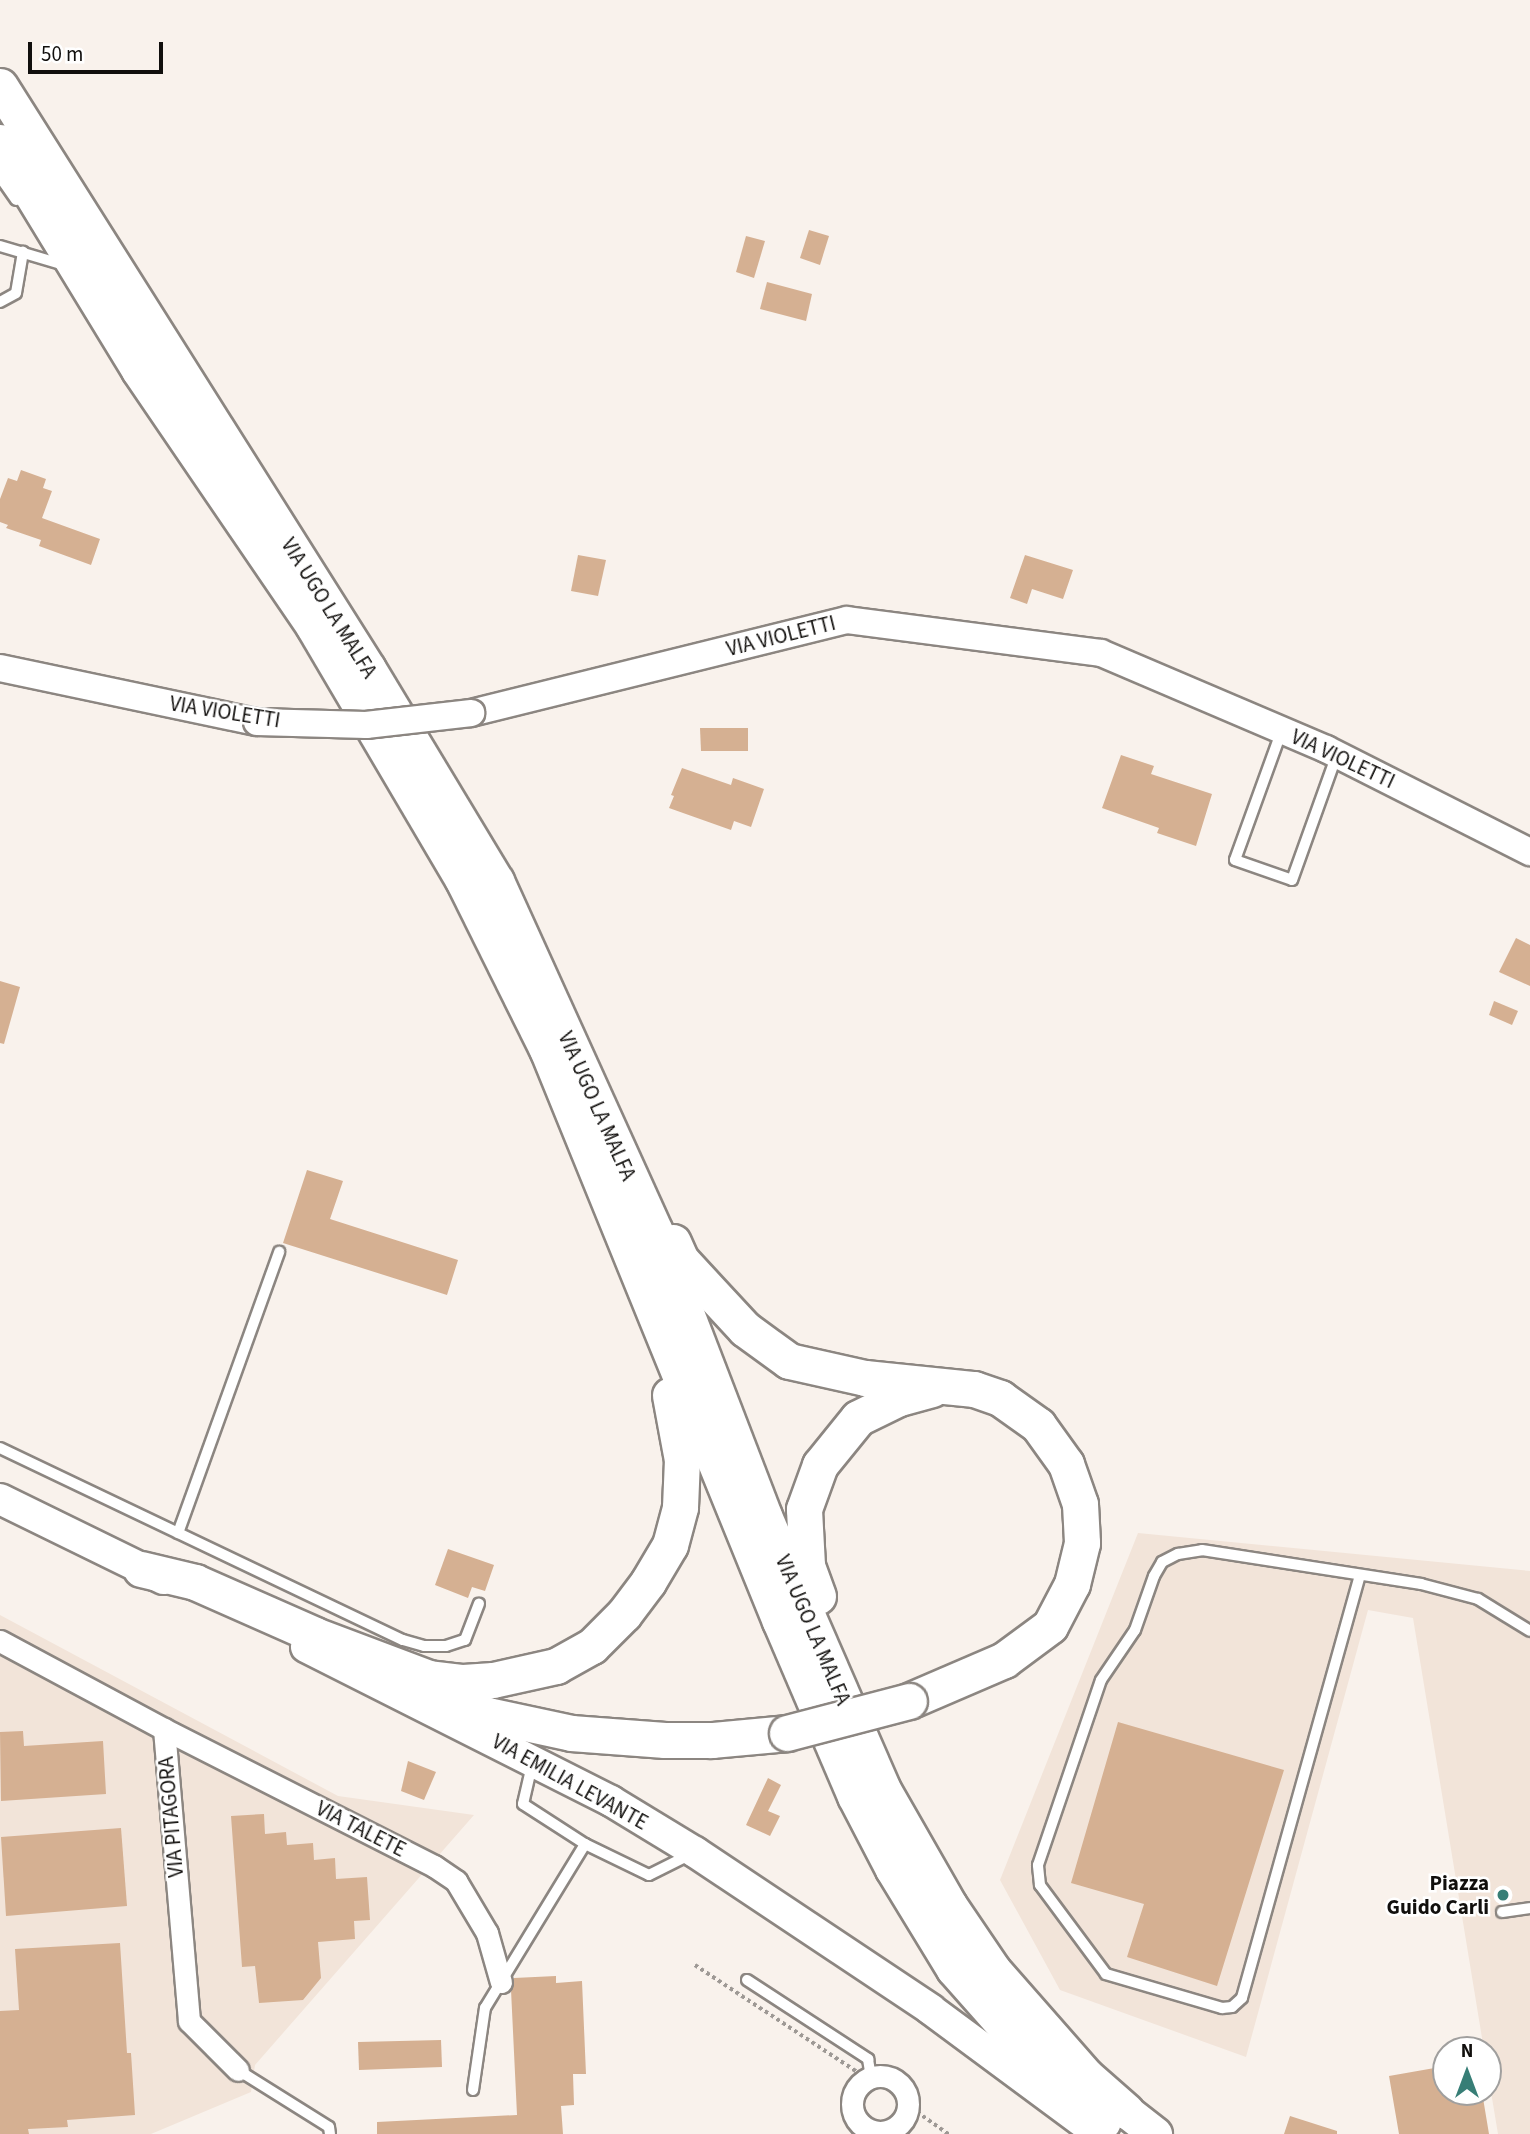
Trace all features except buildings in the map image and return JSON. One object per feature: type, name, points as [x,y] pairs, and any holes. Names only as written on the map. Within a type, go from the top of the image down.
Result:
[{"type":"highway","name":"VIA UGO LA MALFA","points":[[0,86],[368,669],[496,881],[655,1232],[764,1516],[882,1788],[948,1905],[993,1970],[1086,2076],[1113,2126]]},
{"type":"highway","name":"VIA UGO LA MALFA","points":[[0,142],[139,370],[314,627],[463,880],[547,1049],[627,1249],[855,1796],[892,1869],[954,1969],[1026,2050],[1113,2126]]},
{"type":"highway","points":[[332,1659],[440,1700],[500,1718],[571,1733],[665,1740],[725,1740],[787,1733],[909,1701],[987,1669],[1036,1639],[1050,1626],[1076,1574],[1083,1524],[1074,1483],[1066,1464],[1038,1425],[1000,1398],[949,1386],[865,1378],[789,1361],[745,1329],[681,1260],[527,924],[496,881]]},
{"type":"highway","points":[[141,1569],[195,1582],[315,1635],[429,1678],[463,1682],[531,1673],[556,1666],[593,1646],[649,1583],[670,1545],[680,1507],[682,1460],[674,1408],[626,1278],[627,1249]]},
{"type":"highway","points":[[882,1788],[807,1565],[804,1509],[820,1465],[858,1418],[899,1398],[949,1386]]},
{"type":"main road","name":"VIA EMILIA LEVANTE","points":[[0,1499],[332,1659],[611,1801],[1113,2126]]},
{"type":"main road","name":"VIA UGO LA MALFA","points":[[1113,2126],[1155,2134]]},
{"type":"street","name":"VIA VIOLETTI","points":[[0,668],[257,722],[366,725],[471,713],[847,620],[1101,653],[1337,754],[1530,852]]},
{"type":"street","name":"VIA PITAGORA","points":[[0,1641],[164,1729],[189,2021],[238,2070]]},
{"type":"street","name":"VIA TALETE","points":[[164,1729],[434,1866],[456,1881],[487,1933],[501,1982]]},
{"type":"street","points":[[871,2078],[889,2078],[903,2089],[908,2106],[902,2122],[893,2131],[863,2130],[853,2113],[853,2095],[863,2082],[871,2078]]},
{"type":"lane","points":[[0,177],[21,208]]},
{"type":"lane","points":[[0,246],[56,260],[71,269],[156,414],[197,455]]},
{"type":"lane","points":[[49,250],[56,260]]},
{"type":"lane","points":[[0,302],[16,293],[23,252]]},
{"type":"lane","points":[[1282,730],[1236,860],[1292,880],[1337,754]]},
{"type":"lane","points":[[178,1533],[279,1252]]},
{"type":"lane","points":[[0,1448],[403,1640],[424,1646],[446,1646],[465,1640],[479,1604]]},
{"type":"lane","points":[[1360,1575],[1242,1998],[1232,2007],[1222,2008],[1117,1980],[1106,1974],[1040,1885],[1038,1865],[1101,1680],[1135,1630],[1154,1576],[1162,1562],[1178,1554],[1202,1550],[1421,1584],[1478,1600],[1530,1631]]},
{"type":"lane","points":[[533,1759],[523,1804],[585,1844],[649,1875],[695,1853]]},
{"type":"lane","points":[[473,2090],[485,2008],[585,1844]]},
{"type":"lane","points":[[1503,1912],[1530,1908]]},
{"type":"lane","points":[[747,1980],[868,2059],[871,2078]]},
{"type":"lane","points":[[238,2070],[329,2127],[330,2134]]},
{"type":"shaded area","points":[[1138,1533],[1530,1571],[1530,2134],[1498,2134],[1493,2106],[1502,2106],[1502,2036],[1482,2036],[1413,1618],[1368,1610],[1246,2057],[1060,1990],[1000,1880]]},
{"type":"shaded area","points":[[0,1615],[338,1796],[474,1815],[255,2065],[251,2092],[151,2134],[0,2134]]},
{"type":"place","name":"Piazza Guido Carli","points":[[1503,1895]]}]
